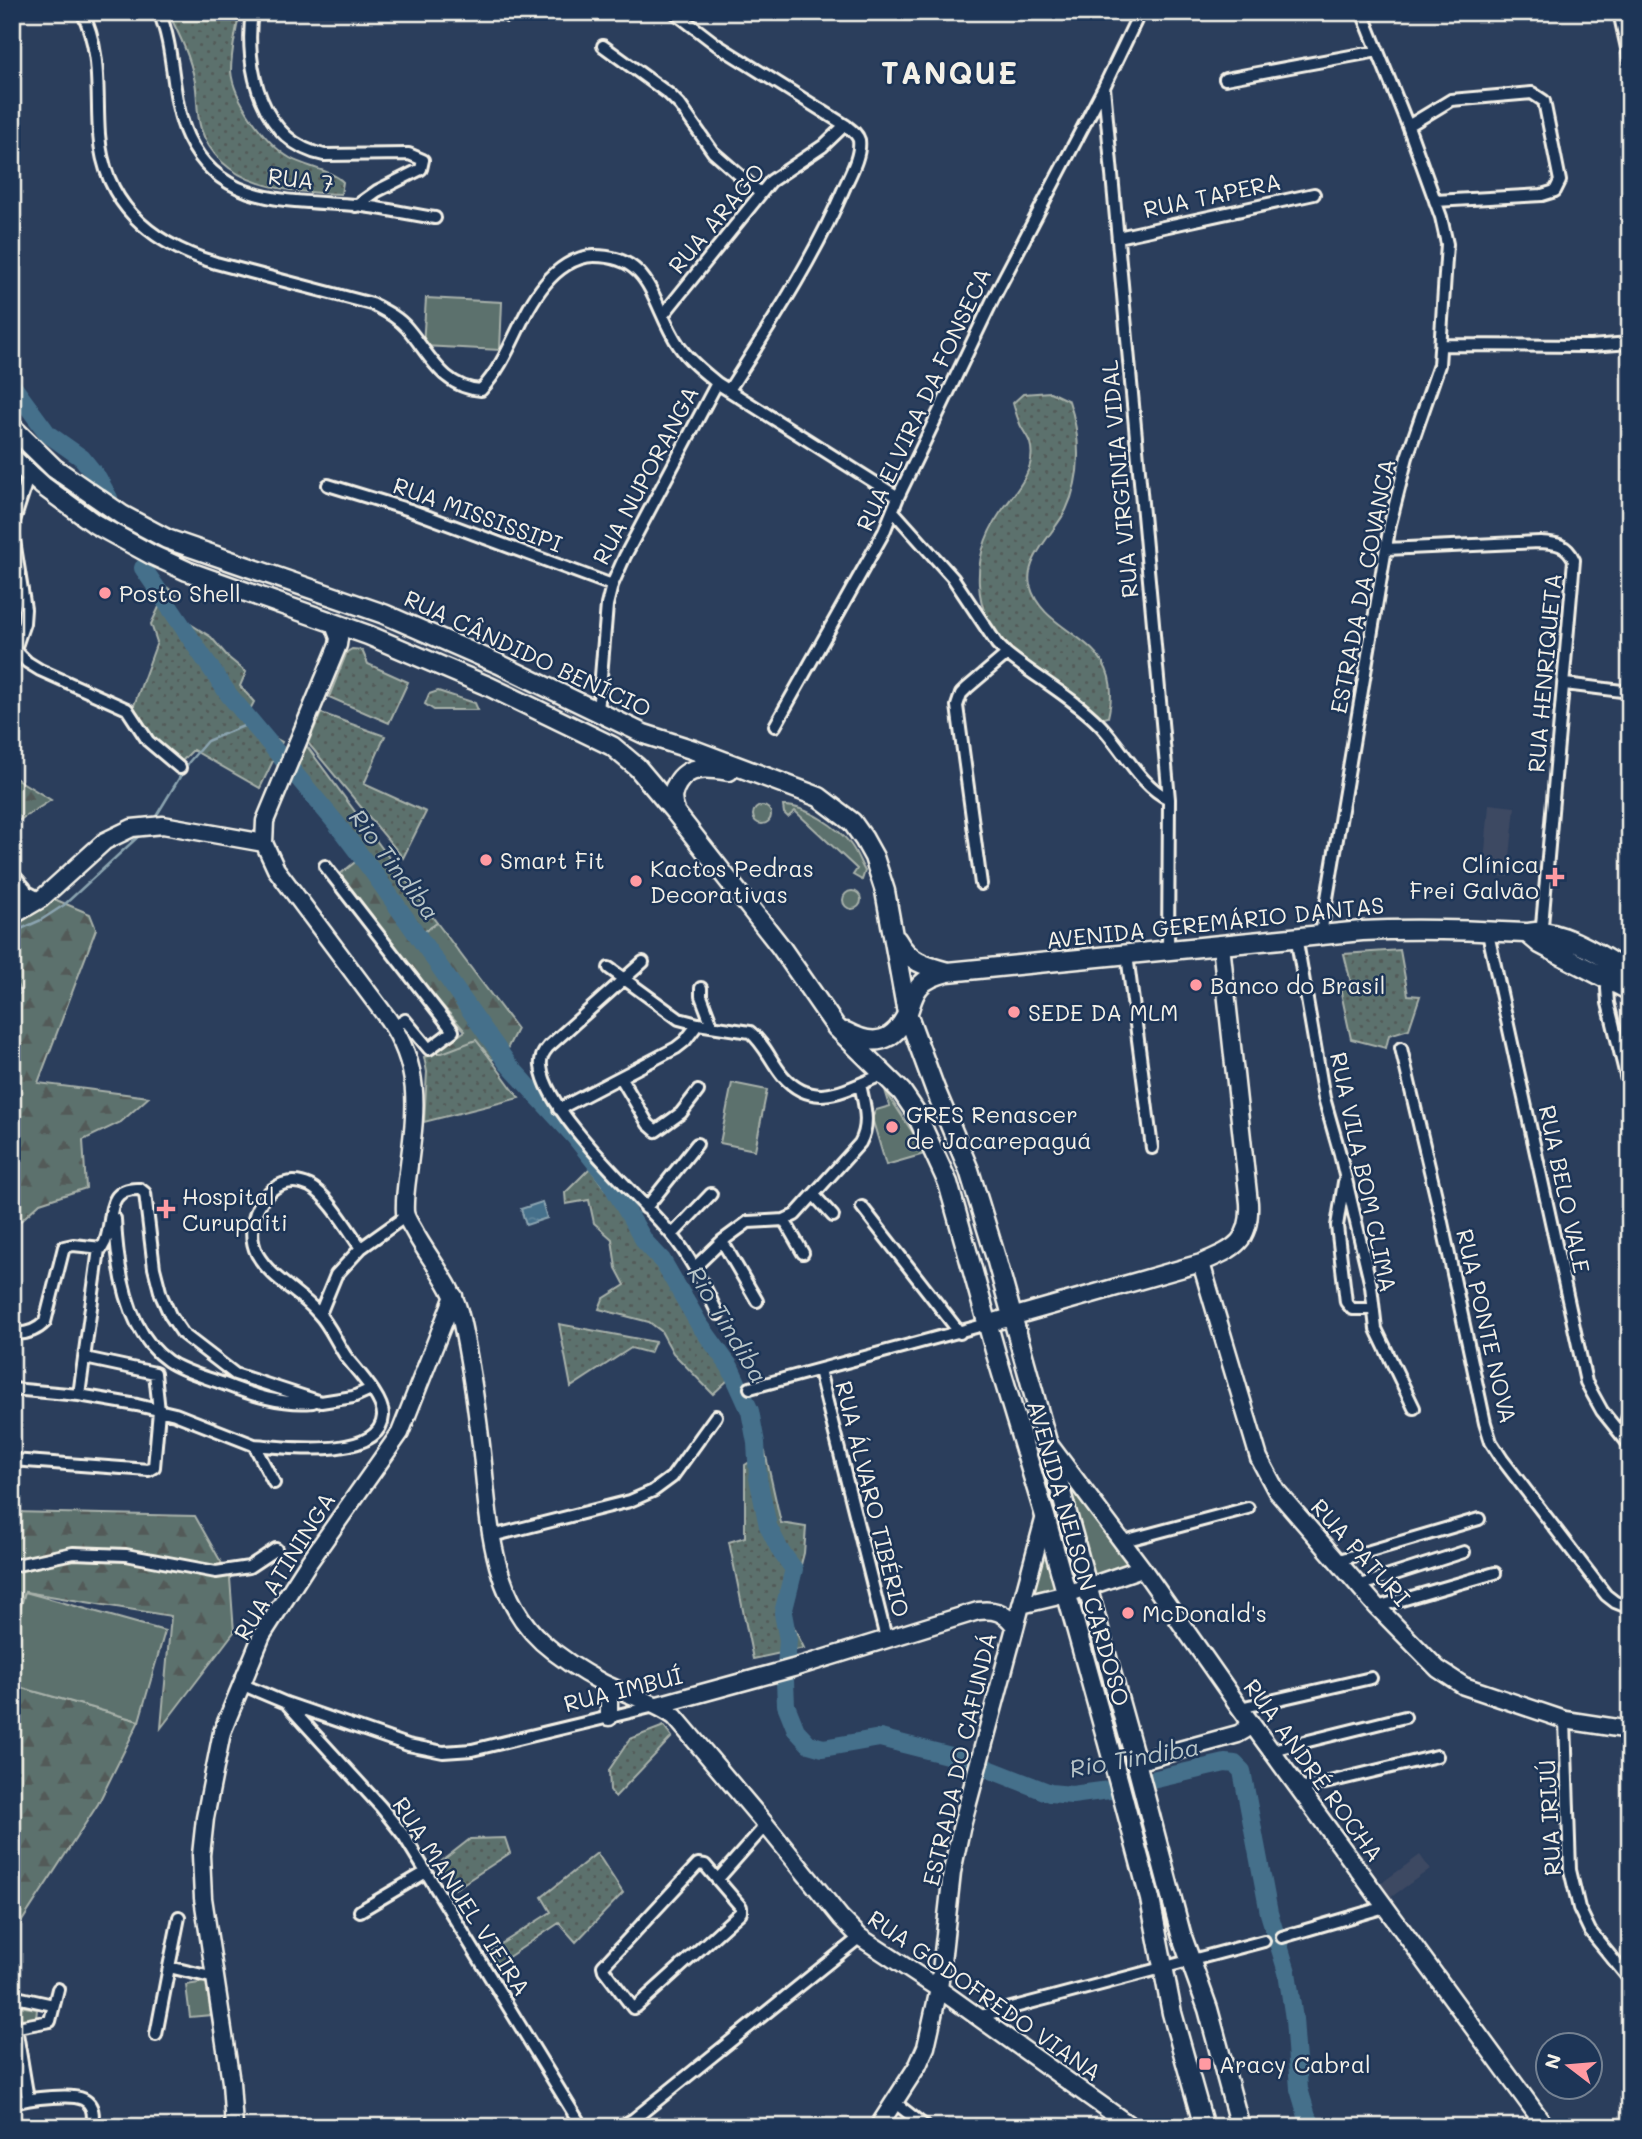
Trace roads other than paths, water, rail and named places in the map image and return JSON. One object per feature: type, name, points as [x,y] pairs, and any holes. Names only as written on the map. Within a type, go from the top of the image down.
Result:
[{"type":"main road","name":"RUA CÂNDIDO BENÍCIO","points":[[12,427],[54,468],[122,515],[167,539],[384,614],[499,664],[644,734],[819,797],[852,822],[874,857],[885,891],[907,1013]]},
{"type":"main road","name":"RUA CÂNDIDO BENÍCIO","points":[[12,458],[95,524],[126,543],[187,570],[359,632],[490,687],[612,746],[637,767],[675,812],[780,946],[836,1027]]},
{"type":"main road","points":[[333,622],[339,638],[338,646],[265,821],[264,843],[268,856],[284,881],[396,1030],[410,1060],[415,1080],[416,1104],[405,1197],[406,1216]]},
{"type":"main road","points":[[338,646],[359,632]]},
{"type":"main road","points":[[675,812],[672,802],[674,788],[681,776],[694,769],[704,768],[766,778]]},
{"type":"main road","points":[[12,916],[105,841],[144,825],[163,825],[264,843]]},
{"type":"main road","name":"AVENIDA GEREMÁRIO DANTAS","points":[[836,1027],[862,1040],[881,1040],[893,1034],[907,1013],[920,985],[929,978],[948,972],[1296,936],[1409,928],[1487,929],[1570,941],[1607,959],[1630,976]]},
{"type":"main road","name":"AVENIDA GEREMÁRIO DANTAS","points":[[893,929],[898,942],[912,959],[923,966],[948,972]]},
{"type":"main road","name":"AVENIDA GEREMÁRIO DANTAS","points":[[1536,936],[1630,991]]},
{"type":"main road","points":[[987,1324],[1201,1263],[1230,1250],[1246,1233],[1250,1217],[1221,944]]},
{"type":"main road","points":[[1607,959],[1630,965]]},
{"type":"main road","points":[[1609,979],[1630,976]]},
{"type":"main road","name":"AVENIDA NELSON CARDOSO","points":[[907,1013],[935,1089],[970,1170],[1181,1934],[1208,2009],[1240,2127]]},
{"type":"main road","name":"AVENIDA NELSON CARDOSO","points":[[836,1027],[902,1092],[915,1111],[948,1182],[987,1324],[1045,1516],[1120,1788],[1150,1899],[1172,2013],[1204,2127]]},
{"type":"main road","name":"RUA GODOFREDO VIANA","points":[[406,1216],[454,1296],[461,1318],[479,1426],[492,1536],[505,1589],[520,1616],[541,1640],[571,1664],[603,1683],[658,1705],[675,1717],[841,1918],[860,1937],[939,1989],[1132,2127]]},
{"type":"main road","name":"RUA PATURI","points":[[1201,1263],[1259,1458],[1276,1490],[1357,1586],[1438,1669],[1464,1686],[1565,1720],[1630,1730]]},
{"type":"main road","name":"RUA ATININGA","points":[[234,2127],[231,2082],[203,1898],[201,1856],[205,1818],[222,1732],[262,1635],[307,1565],[400,1433],[454,1296]]},
{"type":"main road","name":"RUA ANDRÉ ROCHA","points":[[1046,1440],[1142,1568],[1250,1722],[1546,2127]]},
{"type":"main road","name":"ESTRADA DO CAFUNDÁ","points":[[878,2127],[918,2065],[926,2047],[939,1989],[952,1872],[981,1750],[1045,1516]]},
{"type":"main road","points":[[1021,1605],[1067,1594],[1142,1568]]},
{"type":"main road","name":"RUA IMBUÍ","points":[[658,1705],[988,1610],[1003,1613],[1014,1625]]},
{"type":"main road","points":[[603,1683],[609,1699],[609,1717]]},
{"type":"main road","points":[[1139,1775],[1238,1734],[1245,1730],[1250,1722]]},
{"type":"street","points":[[82,12],[96,53],[99,134],[101,153],[108,173],[116,194],[128,212],[167,245],[216,263],[346,296],[393,314],[445,376],[466,389],[481,390],[496,374],[532,302],[555,273],[572,261],[589,256],[621,258],[641,273],[681,348],[717,383],[898,497]]},
{"type":"street","name":"RUA 7","points":[[159,12],[166,31],[188,137],[201,159],[215,174],[236,188],[276,200],[356,205],[435,218]]},
{"type":"street","points":[[252,12],[250,55],[254,81],[271,116],[293,141],[324,155],[410,154],[423,160],[421,169],[356,205]]},
{"type":"street","points":[[674,12],[717,45],[845,125],[859,140],[858,152],[835,211],[796,285],[729,390]]},
{"type":"street","name":"ESTRADA DA COVANCA","points":[[1321,934],[1390,524],[1407,457],[1439,365],[1447,244],[1445,230],[1408,126],[1362,12]]},
{"type":"street","points":[[1619,12],[1630,62]]},
{"type":"street","points":[[1104,87],[1137,13]]},
{"type":"street","points":[[603,46],[669,94],[680,105],[713,152],[760,193]]},
{"type":"street","points":[[1224,79],[1377,51]]},
{"type":"street","name":"RUA VIRGINIA VIDAL","points":[[1104,87],[1168,799],[1168,951]]},
{"type":"street","name":"RUA ELVIRA DA FONSECA","points":[[775,726],[870,558],[994,297],[1104,87]]},
{"type":"street","points":[[1408,126],[1440,105],[1466,97],[1532,93],[1539,95],[1544,102],[1560,181],[1555,191],[1542,195],[1435,201]]},
{"type":"street","name":"RUA ARAGO","points":[[663,315],[760,193],[782,172],[823,146],[845,125]]},
{"type":"street","name":"RUA TAPERA","points":[[1118,237],[1314,194]]},
{"type":"street","points":[[1442,345],[1591,346],[1630,343]]},
{"type":"street","name":"RUA NUPORANGA","points":[[598,712],[603,644],[612,585],[717,383]]},
{"type":"street","points":[[29,474],[14,521],[13,534],[25,609],[24,623],[14,653],[40,670],[127,709],[148,741],[180,768]]},
{"type":"street","name":"RUA MISSISSIPI","points":[[328,485],[410,510],[612,585]]},
{"type":"street","points":[[893,511],[953,578],[997,644],[1087,713],[1156,792],[1168,799]]},
{"type":"street","name":"RUA HENRIQUETA","points":[[1386,549],[1540,542],[1563,545],[1574,559],[1564,684],[1536,936]]},
{"type":"street","points":[[981,884],[957,706],[961,694],[1007,654]]},
{"type":"street","points":[[1564,684],[1630,692]]},
{"type":"street","points":[[325,866],[453,1031],[429,1049],[405,1020],[396,1030]]},
{"type":"street","points":[[12,873],[34,898]]},
{"type":"street","points":[[12,884],[34,898]]},
{"type":"street","points":[[12,894],[34,898]]},
{"type":"street","name":"RUA BELO VALE","points":[[1487,929],[1586,1382],[1602,1411],[1630,1446]]},
{"type":"street","name":"RUA VILA BOM CLIMA","points":[[1296,936],[1320,1079],[1371,1286],[1376,1329],[1414,1408]]},
{"type":"street","points":[[1127,955],[1152,1148]]},
{"type":"street","points":[[643,962],[544,1052],[540,1065],[559,1109],[672,1235],[695,1267],[718,1314]]},
{"type":"street","points":[[609,968],[679,1018],[698,1024],[750,1032],[757,1037],[783,1075],[807,1092],[826,1097],[884,1074]]},
{"type":"street","points":[[1609,979],[1608,1003],[1630,1092]]},
{"type":"street","points":[[701,988],[701,996],[712,1025]]},
{"type":"street","points":[[559,1109],[676,1048],[698,1024]]},
{"type":"street","name":"RUA PONTE NOVA","points":[[1401,1048],[1485,1423],[1492,1442],[1502,1459],[1606,1595],[1630,1608]]},
{"type":"street","points":[[621,1078],[648,1124],[656,1131],[681,1113],[698,1091]]},
{"type":"street","points":[[695,1267],[722,1241],[748,1222],[784,1220],[795,1215],[814,1195],[865,1134],[867,1123],[860,1084]]},
{"type":"street","points":[[646,1208],[697,1144]]},
{"type":"street","points":[[1345,1179],[1337,1226],[1346,1302],[1352,1309],[1372,1310]]},
{"type":"street","points":[[12,1389],[79,1395],[175,1414],[254,1445],[323,1449],[355,1445],[370,1438],[379,1428],[383,1416],[380,1403],[338,1345],[320,1314],[274,1274],[257,1254],[252,1235],[254,1214],[265,1195],[280,1184],[297,1182],[312,1187],[326,1201],[361,1248]]},
{"type":"street","points":[[12,1346],[16,1333],[39,1328],[45,1322],[64,1247],[73,1245],[99,1249],[105,1245],[114,1202],[119,1193],[140,1189],[145,1193],[160,1295],[183,1334],[235,1374],[321,1402]]},
{"type":"street","points":[[672,1235],[711,1194]]},
{"type":"street","points":[[814,1195],[833,1216]]},
{"type":"street","points":[[114,1202],[117,1259],[125,1294],[147,1341],[171,1363],[245,1392],[295,1404],[353,1397],[371,1389]]},
{"type":"street","points":[[862,1207],[960,1333]]},
{"type":"street","points":[[320,1314],[336,1275],[361,1248],[406,1216]]},
{"type":"street","points":[[784,1220],[803,1253]]},
{"type":"street","points":[[722,1241],[757,1301]]},
{"type":"street","points":[[79,1395],[99,1249]]},
{"type":"street","points":[[750,1388],[987,1324]]},
{"type":"street","points":[[12,1460],[149,1470],[154,1467],[159,1411],[157,1376],[153,1371],[85,1358]]},
{"type":"street","name":"RUA ÁLVARO TIBÉRIO","points":[[819,1370],[887,1638]]},
{"type":"street","points":[[1622,1436],[1630,1410]]},
{"type":"street","points":[[492,1536],[630,1501],[653,1491],[672,1477],[716,1416]]},
{"type":"street","points":[[254,1445],[274,1483]]},
{"type":"street","points":[[1120,1542],[1248,1507]]},
{"type":"street","points":[[1336,1562],[1479,1520]]},
{"type":"street","points":[[12,1566],[73,1553],[126,1555],[216,1572],[249,1567],[276,1549]]},
{"type":"street","points":[[1357,1586],[1464,1552]]},
{"type":"street","points":[[1377,1607],[1495,1573]]},
{"type":"street","points":[[1240,1708],[1371,1678]]},
{"type":"street","name":"RUA IMBUÍ","points":[[241,1684],[286,1703],[408,1745],[443,1752],[472,1750],[658,1705]]},
{"type":"street","name":"RUA MANUEL VIEIRA","points":[[286,1703],[404,1836],[582,2127]]},
{"type":"street","points":[[1272,1750],[1405,1717]]},
{"type":"street","name":"RUA IRIJÚ","points":[[1565,1720],[1570,1870],[1579,1908],[1590,1931],[1630,1980]]},
{"type":"street","points":[[1300,1789],[1437,1756]]},
{"type":"street","points":[[718,1879],[766,1825]]},
{"type":"street","points":[[705,1865],[718,1879],[741,1908],[740,1915],[633,2008],[604,1970],[604,1964],[695,1866],[705,1865]]},
{"type":"street","points":[[360,1911],[426,1872]]},
{"type":"street","points":[[1282,1937],[1385,1907]]},
{"type":"street","points":[[156,2035],[179,1917]]},
{"type":"street","points":[[620,2127],[634,2119],[860,1937]]},
{"type":"street","points":[[977,2017],[1264,1941]]},
{"type":"street","points":[[169,1967],[215,1978]]},
{"type":"street","points":[[28,2099],[14,2027],[50,2021],[58,1989]]},
{"type":"street","points":[[12,1999],[21,1998],[53,2006]]},
{"type":"street","points":[[12,2104],[28,2099],[72,2095],[89,2103],[93,2110],[92,2127]]},
{"type":"street","points":[[894,2102],[926,2127]]},
{"type":"water","points":[[542,1202],[547,1218],[526,1225],[521,1209]]},
{"type":"waterway","name":"Rio Tindiba","points":[[12,385],[48,434],[82,458],[109,498]]},
{"type":"waterway","name":"Rio Tindiba","points":[[143,568],[229,695],[336,823],[508,1064],[575,1137],[609,1180],[645,1242],[662,1260],[699,1324],[730,1367],[750,1411],[756,1443],[758,1478],[768,1526],[781,1552],[794,1569],[783,1613],[788,1640],[786,1705],[796,1730],[809,1744],[823,1748],[880,1738],[963,1759],[1050,1793],[1072,1795],[1109,1790],[1225,1763],[1235,1764],[1242,1771],[1269,1913],[1287,1972],[1294,2019],[1299,2089],[1307,2116],[1314,2127]]},
{"type":"waterway","points":[[155,818],[189,762],[207,741],[251,723]]},
{"type":"waterway","points":[[12,933],[41,920],[64,905],[141,834]]},
{"type":"place","name":"Posto Shell","points":[[105,593]]},
{"type":"place","name":"Smart Fit","points":[[486,860]]},
{"type":"place","name":"Clínica Frei Galvão","points":[[1555,877]]},
{"type":"place","name":"Kactos Pedras Decorativas","points":[[636,881]]},
{"type":"place","name":"Banco do Brasil","points":[[1196,985]]},
{"type":"place","name":"SEDE DA MLM","points":[[1014,1012]]},
{"type":"place","name":"GRES Renascer de Jacarepaguá","points":[[892,1127]]},
{"type":"place","name":"Hospital Curupaiti","points":[[166,1209]]},
{"type":"place","name":"McDonald's","points":[[1128,1613]]},
{"type":"place","name":"Aracy Cabral","points":[[1205,2064]]},
{"type":"district","name":"TANQUE","points":[[950,72]]}]
